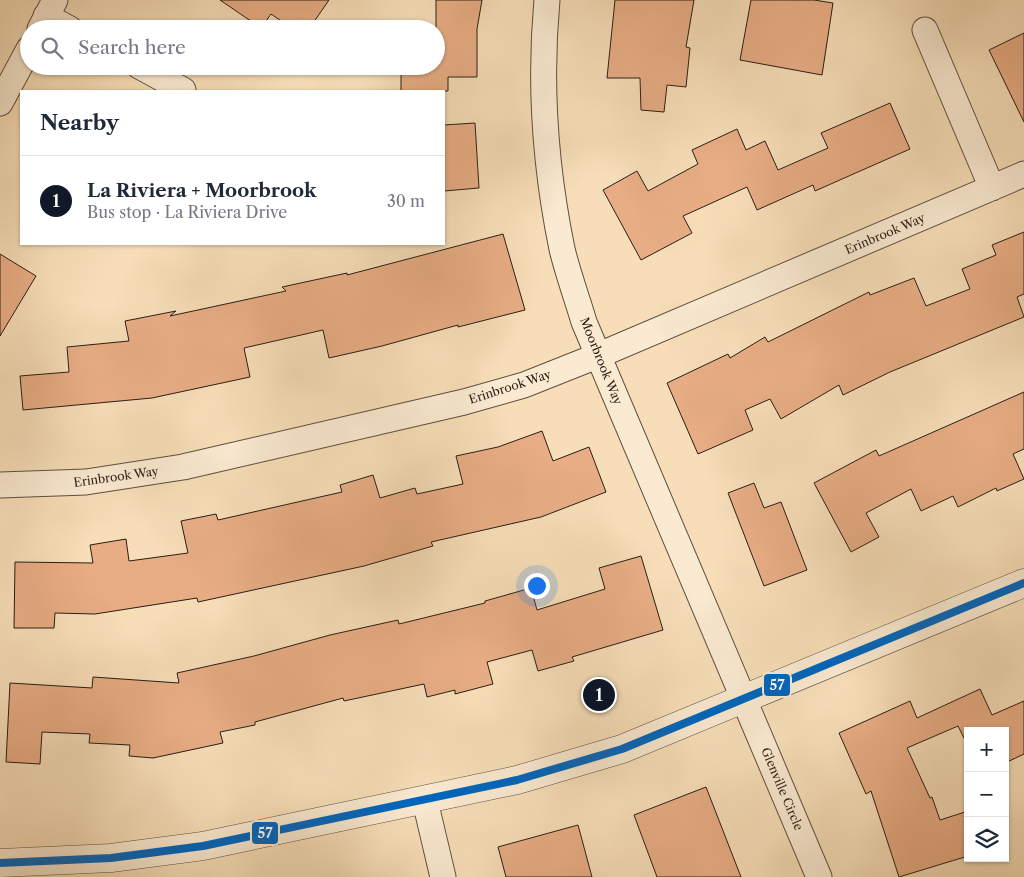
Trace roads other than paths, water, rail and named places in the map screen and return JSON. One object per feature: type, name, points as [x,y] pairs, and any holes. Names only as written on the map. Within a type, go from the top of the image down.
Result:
[{"type":"street","name":"Moorbrook Way","points":[[547,0],[542,52],[544,127],[549,177],[563,251],[584,322],[745,700]]},
{"type":"street","points":[[925,30],[992,188]]},
{"type":"street","points":[[0,103],[20,66]]},
{"type":"street","points":[[156,75],[183,90]]},
{"type":"street","name":"Erinbrook Way","points":[[0,485],[86,482],[183,467],[464,402],[524,384],[598,356],[1024,174]]},
{"type":"street","points":[[0,864],[111,858],[203,846],[517,780],[622,749],[745,700],[1024,583]]},
{"type":"street","name":"Glenville Circle","points":[[745,700],[819,877]]},
{"type":"street","points":[[425,800],[443,877]]},
{"type":"place","name":"La Riviera + Moorbrook","points":[[599,695]]}]
